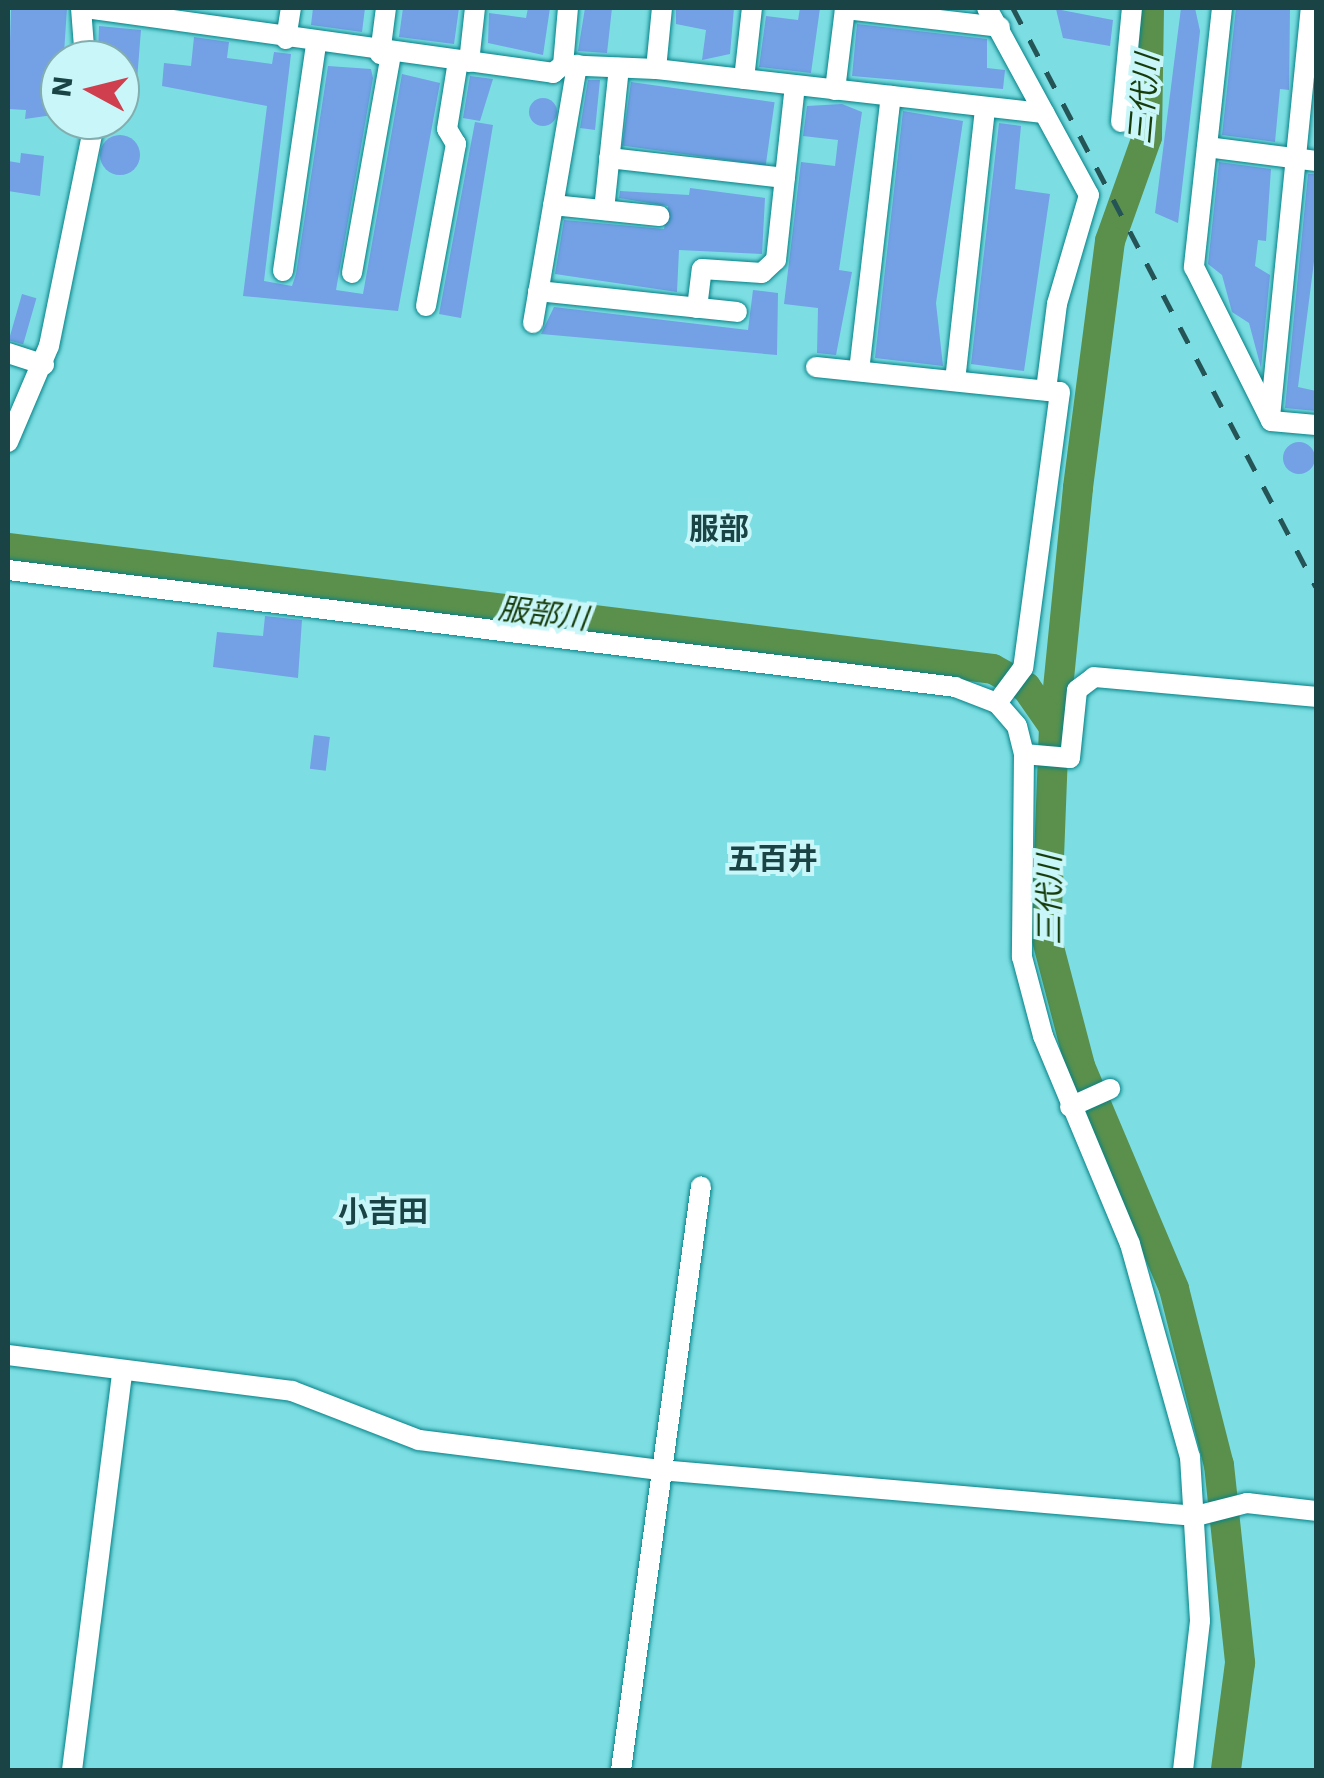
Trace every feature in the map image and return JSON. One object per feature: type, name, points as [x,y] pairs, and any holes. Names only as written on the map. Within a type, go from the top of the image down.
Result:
[{"type":"street","points":[[84,40],[83,8],[316,46],[553,73],[570,65],[656,70],[1046,113]]},
{"type":"street","points":[[286,40],[291,8]]},
{"type":"street","points":[[352,273],[386,54],[386,8]]},
{"type":"street","points":[[426,306],[456,144],[447,128],[475,8]]},
{"type":"street","points":[[533,323],[553,205],[570,65],[568,8]]},
{"type":"street","points":[[656,70],[662,8]]},
{"type":"street","points":[[744,79],[752,8]]},
{"type":"street","points":[[835,90],[845,8],[1000,27]]},
{"type":"street","points":[[988,8],[1089,194],[1058,304],[1046,390]]},
{"type":"street","points":[[1121,122],[1132,8]]},
{"type":"street","points":[[1222,8],[1194,267],[1270,418]]},
{"type":"street","points":[[1270,418],[1311,8]]},
{"type":"street","points":[[283,270],[316,46]]},
{"type":"street","points":[[604,210],[620,68]]},
{"type":"street","points":[[697,308],[702,269],[762,273],[776,260],[794,86]]},
{"type":"street","points":[[859,371],[892,96]]},
{"type":"street","points":[[955,381],[985,108]]},
{"type":"street","points":[[8,442],[44,364],[92,140]]},
{"type":"street","points":[[1207,147],[1316,160]]},
{"type":"street","points":[[610,158],[784,178]]},
{"type":"street","points":[[553,205],[660,216]]},
{"type":"street","points":[[538,292],[737,312]]},
{"type":"street","points":[[8,353],[44,364]]},
{"type":"street","points":[[816,367],[1060,392],[1023,668],[1000,699]]},
{"type":"street","points":[[1270,418],[1316,425]]},
{"type":"street","points":[[8,570],[955,687],[1000,699],[1017,726],[1026,754],[1022,957],[1072,1106],[1166,1356],[1201,1516],[1200,1621],[1183,1770]]},
{"type":"street","points":[[1026,754],[1064,758],[1078,690],[1094,678],[1316,698]]},
{"type":"street","points":[[1072,1106],[1108,1090]]},
{"type":"street","points":[[621,1770],[701,1186]]},
{"type":"street","points":[[8,1355],[122,1373],[292,1391],[419,1440],[660,1470],[1201,1516],[1241,1506],[1316,1510]]},
{"type":"street","points":[[72,1770],[122,1373]]},
{"type":"building","points":[[67,8],[65,40],[40,40],[40,117],[25,119],[26,110],[8,109],[11,9]]},
{"type":"building","points":[[313,8],[365,8],[362,32],[311,25]]},
{"type":"building","points":[[403,8],[459,8],[454,44],[399,37]]},
{"type":"building","points":[[528,8],[550,8],[543,55],[488,43],[489,13],[526,18]]},
{"type":"building","points":[[585,8],[612,8],[607,53],[578,51]]},
{"type":"building","points":[[676,8],[734,8],[730,54],[702,60],[706,30],[676,24]]},
{"type":"building","points":[[800,8],[820,8],[811,73],[759,67],[766,16],[798,20]]},
{"type":"building","points":[[1181,8],[1195,8],[1200,31],[1178,223],[1155,213]]},
{"type":"building","points":[[1236,8],[1290,8],[1289,90],[1280,89],[1275,142],[1222,135]]},
{"type":"building","points":[[1056,9],[1113,20],[1110,46],[1063,38]]},
{"type":"building","points":[[857,24],[987,39],[987,68],[1005,70],[1003,89],[852,76]]},
{"type":"building","points":[[99,26],[141,30],[140,42],[98,40]]},
{"type":"building","points":[[194,37],[229,42],[227,58],[272,64],[274,52],[291,54],[264,281],[292,286],[296,274],[328,66],[371,69],[373,78],[336,290],[363,294],[402,74],[440,83],[398,311],[243,296],[267,106],[162,86],[164,63],[191,66]]},
{"type":"building","points":[[470,76],[493,79],[480,121],[463,118]]},
{"type":"building","points":[[588,80],[600,80],[595,130],[580,128]]},
{"type":"building","points":[[631,82],[775,102],[766,166],[622,145]]},
{"type":"building","points":[[543,98],[553,102],[557,112],[553,122],[543,126],[533,122],[529,112],[533,102]]},
{"type":"building","points":[[842,104],[862,112],[839,270],[852,272],[836,355],[817,353],[818,308],[784,304],[801,162],[835,166],[838,140],[803,136],[807,106]]},
{"type":"building","points":[[903,111],[963,121],[936,303],[943,366],[875,358]]},
{"type":"building","points":[[475,122],[493,125],[461,318],[439,314]]},
{"type":"building","points":[[999,123],[1021,126],[1015,189],[1050,194],[1024,371],[971,364]]},
{"type":"building","points":[[108,140],[132,140],[138,147],[138,163],[128,173],[112,173],[102,163],[100,155]]},
{"type":"building","points":[[21,153],[44,156],[40,196],[8,191],[8,161],[20,163]]},
{"type":"building","points":[[1219,162],[1271,169],[1266,241],[1258,240],[1255,266],[1270,275],[1261,368],[1249,323],[1232,312],[1222,275],[1208,264]]},
{"type":"building","points":[[1308,174],[1316,174],[1316,246],[1298,387],[1316,391],[1316,411],[1285,408]]},
{"type":"building","points":[[690,188],[765,198],[762,254],[679,250],[677,292],[555,274],[564,220],[664,229],[668,206],[619,198],[620,191],[689,195]]},
{"type":"building","points":[[753,290],[778,293],[777,355],[541,334],[554,307],[748,330]]},
{"type":"building","points":[[22,294],[36,298],[23,344],[9,340]]},
{"type":"building","points":[[1299,442],[1310,447],[1315,458],[1310,469],[1299,474],[1288,469],[1283,458],[1288,447]]},
{"type":"building","points":[[265,616],[302,620],[298,678],[213,667],[217,632],[263,636]]},
{"type":"building","points":[[314,735],[330,737],[326,771],[310,769]]},
{"type":"waterway","name":"三代川","points":[[1149,8],[1147,137],[1110,241],[1078,488],[1054,727],[1046,936],[1080,1066],[1174,1289],[1219,1465],[1240,1663],[1226,1770]]},
{"type":"waterway","name":"服部川","points":[[8,548],[993,669],[1026,687],[1054,727]]},
{"type":"railway","points":[[1013,8],[1316,587]]},
{"type":"district","name":"服部","points":[[719,529]]},
{"type":"district","name":"五百井","points":[[773,859]]},
{"type":"district","name":"小吉田","points":[[383,1212]]}]
